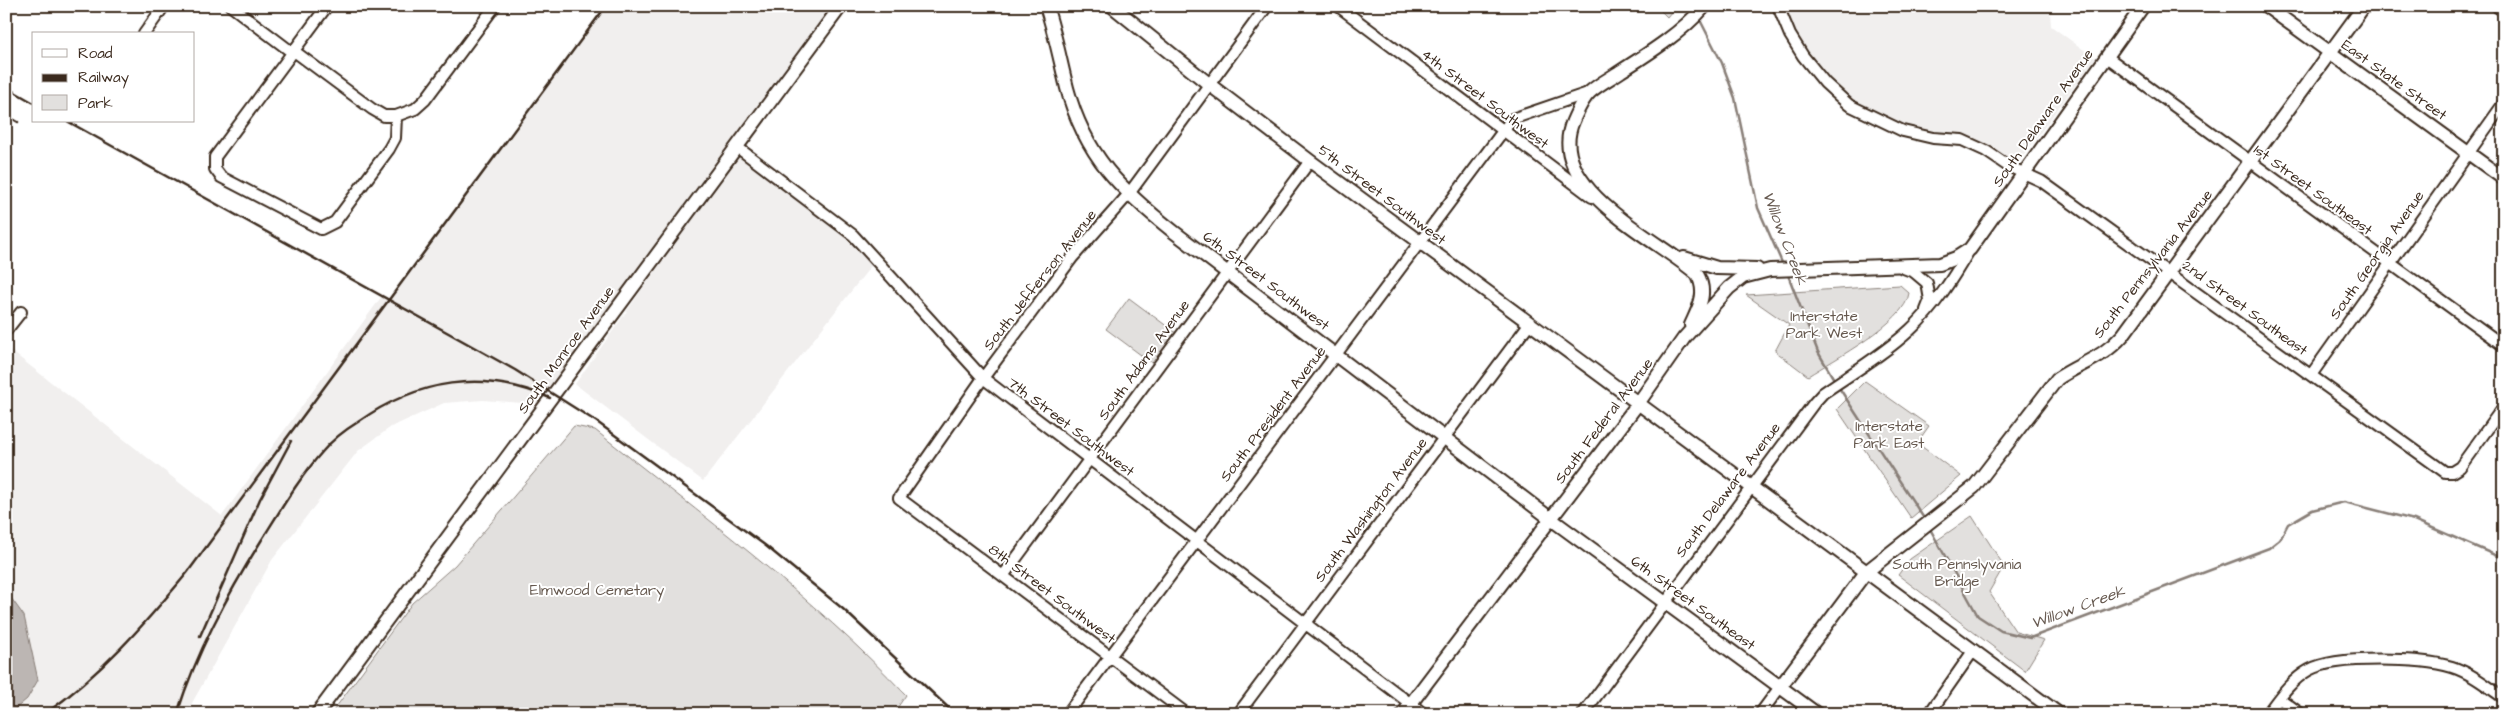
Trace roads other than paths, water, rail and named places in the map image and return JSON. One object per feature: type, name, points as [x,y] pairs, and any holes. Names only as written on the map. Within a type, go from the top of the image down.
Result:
[{"type":"main road","name":"South Monroe Avenue","points":[[317,714],[841,6]]},
{"type":"main road","name":"6th Street Southwest","points":[[1046,6],[1057,39],[1068,89],[1079,121],[1091,148],[1107,173],[1128,195],[1551,519]]},
{"type":"main road","name":"5th Street Southwest","points":[[1112,6],[1210,85],[1420,244],[2059,714]]},
{"type":"main road","points":[[1684,338],[1703,299],[1701,281],[1691,269],[1615,214],[1579,178],[1571,160],[1567,141],[1570,126],[1588,93],[1681,30],[1705,6]]},
{"type":"main road","name":"South Delaware Avenue","points":[[1897,266],[1940,264],[1956,258],[1970,248],[2143,6]]},
{"type":"main road","name":"East State Street","points":[[2266,6],[2504,179]]},
{"type":"main road","name":"South Pennsylvania Avenue","points":[[1780,687],[1866,572],[1974,487],[2057,379],[2109,351],[2170,272],[2364,6]]},
{"type":"main road","points":[[2498,6],[2504,10]]},
{"type":"main road","points":[[1668,252],[1717,268],[1770,270]]},
{"type":"main road","name":"South Federal Avenue","points":[[1407,709],[1637,405],[1684,338],[1729,288],[1743,277],[1770,270],[1897,266]]},
{"type":"main road","name":"6th Street Southeast","points":[[1551,519],[1817,714]]},
{"type":"street","points":[[145,32],[164,6]]},
{"type":"street","points":[[231,6],[384,116],[396,116],[415,109],[425,100],[495,6]]},
{"type":"street","points":[[326,6],[215,157],[215,169],[221,177],[321,229],[335,222],[389,149],[394,138],[396,116]]},
{"type":"street","name":"South Jefferson Avenue","points":[[899,498],[983,378],[1072,258],[1128,195],[1267,6]]},
{"type":"street","name":"4th Street Southwest","points":[[1338,6],[1503,132],[1615,214]]},
{"type":"street","name":"2nd Street Southeast","points":[[1778,6],[1790,35],[1803,56],[1825,83],[1849,105],[1903,131],[1933,138],[1962,140],[2024,174],[2041,181],[2446,472],[2452,472],[2460,467],[2504,406]]},
{"type":"street","name":"1st Street Southeast","points":[[2107,57],[2250,163],[2504,346]]},
{"type":"street","points":[[1503,132],[1512,120],[1588,93]]},
{"type":"street","name":"South Georgia Avenue","points":[[2311,375],[2504,103]]},
{"type":"street","name":"South President Avenue","points":[[1067,714],[1503,132]]},
{"type":"street","name":"7th Street Southwest","points":[[737,147],[853,235],[983,378],[1304,624],[1407,709],[1424,714]]},
{"type":"street","name":"South Adams Avenue","points":[[1003,576],[1310,161]]},
{"type":"street","name":"South Delaware Avenue","points":[[1583,714],[1750,487],[1823,394],[1895,343],[1912,328],[1949,284],[1970,248]]},
{"type":"street","points":[[1897,266],[1914,272],[1927,282],[1930,300],[1925,311]]},
{"type":"street","points":[[6,331],[21,312]]},
{"type":"street","name":"South Washington Avenue","points":[[1238,714],[1529,324]]},
{"type":"street","name":"8th Street Southwest","points":[[899,498],[1187,714]]},
{"type":"street","points":[[1929,714],[1973,651]]},
{"type":"street","points":[[2267,714],[2295,679],[2310,669],[2328,664],[2374,660],[2426,662],[2452,667],[2474,676],[2504,698]]},
{"type":"street","name":"South Pennsylvania Avenue","points":[[1760,714],[1780,687]]},
{"type":"street","points":[[2279,698],[2301,714]]},
{"type":"waterway","name":"Willow Creek","points":[[1699,18],[1722,63],[1735,98],[1758,208],[1783,265]]},
{"type":"waterway","name":"Willow Creek","points":[[1788,275],[1818,352],[1835,381]]},
{"type":"waterway","name":"Willow Creek","points":[[1838,386],[1925,520]]},
{"type":"waterway","name":"Willow Creek","points":[[1929,527],[1978,616],[2001,631],[2030,638],[2269,548],[2280,539],[2288,524],[2312,510],[2344,502],[2414,520],[2504,559]]},
{"type":"railway","points":[[45,714],[103,666],[187,573],[606,6]]},
{"type":"railway","points":[[6,87],[32,102]]},
{"type":"railway","points":[[6,115],[18,122]]},
{"type":"railway","points":[[69,122],[515,370],[597,422],[766,546],[843,609],[955,714]]},
{"type":"railway","points":[[177,714],[203,646],[236,582],[298,483],[314,461],[335,439],[348,428],[403,396],[451,383],[500,384],[525,389],[550,398]]},
{"type":"railway","points":[[200,636],[260,499],[291,441]]},
{"type":"park label","name":"Interstate Park West","points":[[1824,324]]},
{"type":"park label","name":"Interstate Park East","points":[[1889,434]]},
{"type":"park label","name":"South Pennslyvania Bridge","points":[[1957,572]]},
{"type":"park label","name":"Elmwood Cemetary","points":[[597,590]]}]
